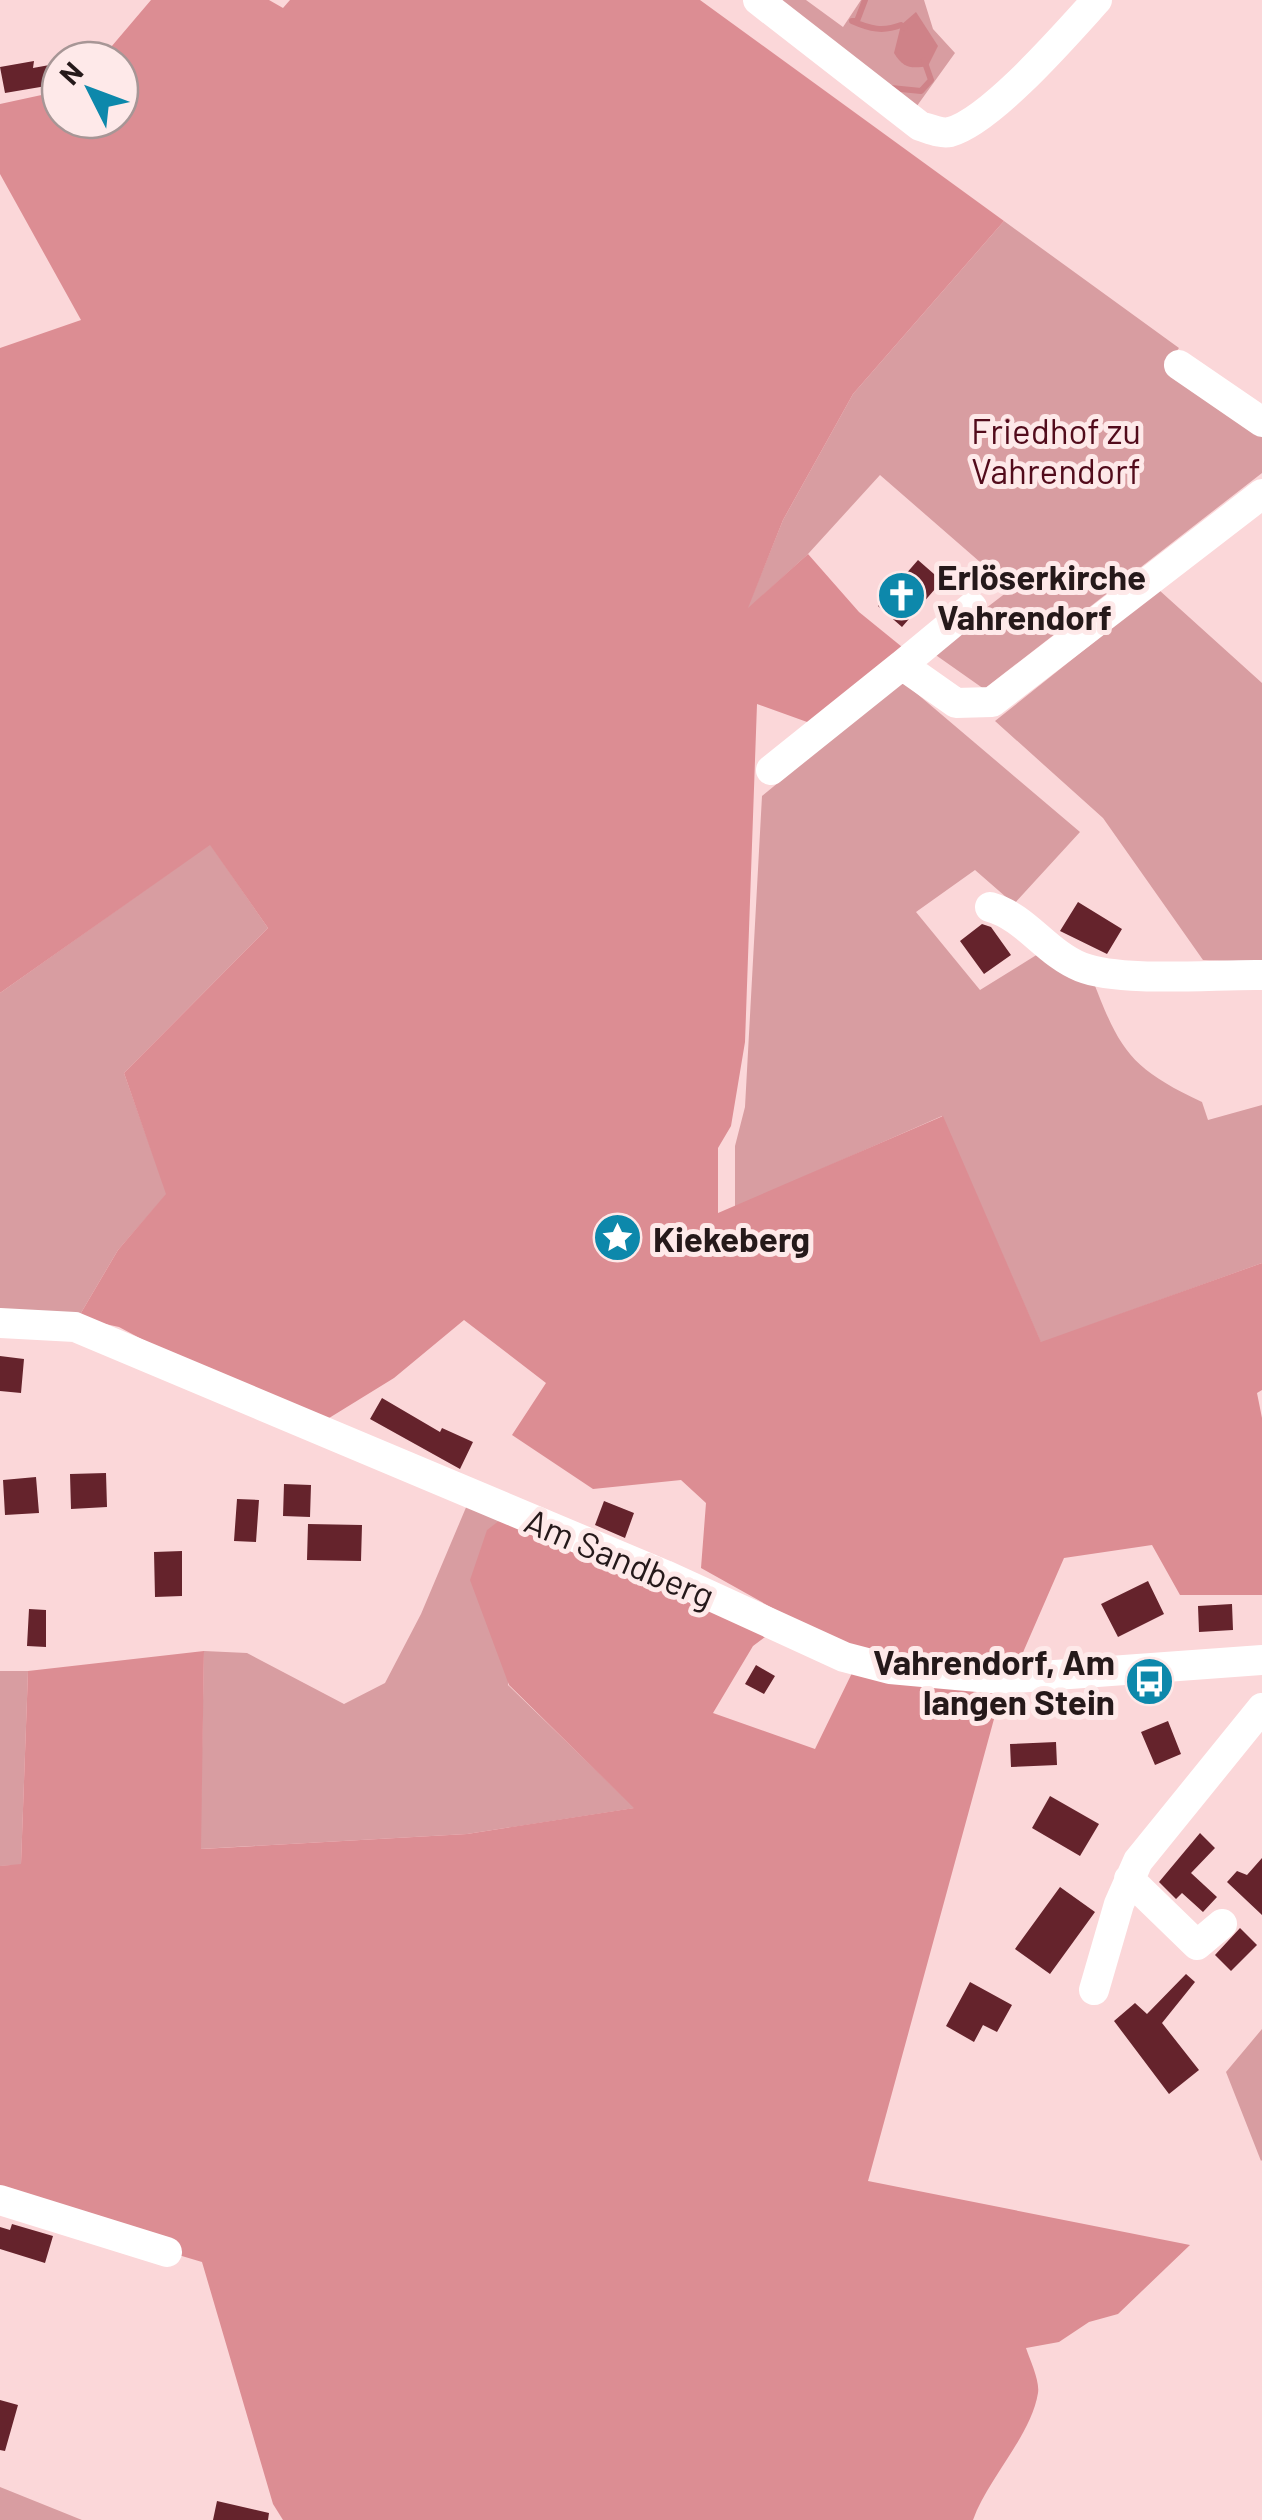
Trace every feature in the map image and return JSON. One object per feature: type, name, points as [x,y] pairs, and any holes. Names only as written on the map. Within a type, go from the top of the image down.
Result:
[{"type":"street","points":[[758,0],[920,126],[946,134],[966,126],[1044,58],[1097,0]]},
{"type":"street","points":[[1179,365],[1262,422]]},
{"type":"street","points":[[902,665],[956,703],[992,702],[1262,494]]},
{"type":"street","points":[[771,770],[972,608]]},
{"type":"street","points":[[990,907],[1008,912],[1044,944],[1080,967],[1108,973],[1262,975]]},
{"type":"street","name":"Am Sandberg","points":[[0,1323],[76,1327],[665,1575],[844,1657],[890,1669],[1000,1679],[1262,1660]]},
{"type":"street","points":[[1094,1990],[1138,1861],[1262,1708]]},
{"type":"street","points":[[1129,1879],[1196,1944],[1222,1924]]},
{"type":"street","points":[[0,2200],[167,2252]]},
{"type":"green space","points":[[779,0],[806,0],[843,27],[861,0],[924,0],[933,29],[955,53],[914,110]]},
{"type":"green space","name":"Friedhof zu Vahrendorf","points":[[1004,221],[1179,348],[1167,364],[1262,435],[1262,473],[984,689],[930,651],[1011,589],[880,475],[808,554],[746,611],[783,520],[853,394]]},
{"type":"green space","points":[[1159,590],[1262,683],[1262,962],[1203,960],[1103,818],[995,721]]},
{"type":"green space","points":[[902,681],[1080,832],[1014,904],[975,870],[916,912],[980,990],[1038,954],[1092,978],[1130,1055],[1158,1079],[1202,1102],[1208,1120],[1262,1105],[1262,1263],[1041,1343],[942,1116],[735,1207],[735,1146],[745,1107],[762,796]]},
{"type":"green space","points":[[210,844],[268,928],[124,1073],[167,1194],[118,1250],[78,1318],[0,1313],[0,993]]},
{"type":"green space","points":[[470,1498],[508,1514],[508,1685],[635,1808],[467,1834],[200,1849],[204,1651],[247,1653],[344,1704],[385,1683],[421,1614]]},
{"type":"green space","points":[[0,1671],[28,1671],[21,1865],[0,1866]]},
{"type":"green space","points":[[1262,2029],[1262,2160],[1261,2161],[1226,2072]]},
{"type":"green space","points":[[0,2487],[82,2520],[0,2520]]},
{"type":"shaded area","points":[[151,0],[269,0],[283,8],[290,0],[700,0],[1004,221],[853,394],[783,520],[748,608],[808,554],[859,612],[907,651],[821,727],[757,704],[745,1042],[731,1126],[718,1148],[718,1213],[943,1116],[1041,1342],[1262,1263],[1262,1390],[1257,1393],[1262,1418],[1262,1595],[1180,1595],[1152,1545],[1064,1558],[994,1719],[868,2181],[1190,2245],[1118,2314],[1089,2322],[1059,2342],[1026,2348],[1038,2383],[1034,2409],[973,2520],[283,2520],[273,2504],[202,2262],[0,2202],[0,1866],[21,1864],[28,1671],[204,1651],[201,1849],[467,1834],[634,1808],[509,1685],[470,1580],[487,1530],[508,1514],[773,1631],[753,1646],[713,1713],[815,1749],[852,1673],[986,1667],[842,1647],[701,1568],[706,1503],[681,1480],[593,1489],[512,1435],[546,1383],[464,1320],[394,1378],[321,1423],[265,1405],[119,1327],[78,1318],[118,1250],[166,1194],[124,1073],[268,928],[210,845],[0,993],[0,348],[81,320],[0,174],[0,104],[40,95],[40,140],[140,140],[140,40],[117,40]]},
{"type":"shaded area","points":[[916,12],[938,46],[928,66],[908,66],[894,53],[901,25]]},
{"type":"building","points":[[34,61],[33,68],[40,67],[40,87],[5,93],[0,67]]},
{"type":"building","name":"Erlöserkirche Vahrendorf","points":[[918,560],[942,581],[902,627],[878,606]]},
{"type":"building","points":[[1078,902],[1122,929],[1107,954],[1060,931]]},
{"type":"building","points":[[982,924],[991,927],[1011,955],[984,974],[960,941]]},
{"type":"building","points":[[0,1356],[24,1359],[21,1393],[0,1391]]},
{"type":"building","points":[[382,1398],[440,1432],[442,1428],[473,1442],[460,1469],[370,1419]]},
{"type":"building","points":[[106,1473],[107,1507],[71,1509],[70,1474]]},
{"type":"building","points":[[36,1477],[39,1513],[5,1515],[3,1480]]},
{"type":"building","points":[[284,1484],[311,1485],[310,1517],[283,1516]]},
{"type":"building","points":[[237,1499],[259,1500],[256,1542],[234,1541]]},
{"type":"building","points":[[604,1501],[634,1513],[625,1538],[595,1525]]},
{"type":"building","points":[[308,1524],[362,1525],[361,1561],[307,1560]]},
{"type":"building","points":[[182,1551],[182,1596],[155,1597],[154,1552]]},
{"type":"building","points":[[1148,1581],[1164,1614],[1118,1637],[1101,1604]]},
{"type":"building","points":[[1232,1604],[1233,1630],[1199,1632],[1198,1606]]},
{"type":"building","points":[[29,1609],[46,1610],[46,1647],[27,1646]]},
{"type":"building","points":[[756,1665],[775,1676],[764,1694],[745,1684]]},
{"type":"building","points":[[1168,1721],[1181,1754],[1155,1765],[1141,1732]]},
{"type":"building","points":[[1056,1742],[1057,1765],[1011,1767],[1010,1744]]},
{"type":"building","points":[[1050,1796],[1099,1824],[1080,1856],[1032,1828]]},
{"type":"building","points":[[1200,1833],[1215,1848],[1191,1873],[1217,1897],[1203,1912],[1182,1893],[1176,1899],[1159,1882]]},
{"type":"building","points":[[1262,1858],[1262,1915],[1227,1882],[1237,1871],[1247,1875]]},
{"type":"building","points":[[1060,1887],[1095,1912],[1050,1974],[1015,1949]]},
{"type":"building","points":[[1240,1928],[1257,1945],[1231,1971],[1215,1955]]},
{"type":"building","points":[[1186,1974],[1195,1982],[1162,2023],[1199,2070],[1169,2094],[1114,2021],[1135,2003],[1147,2014]]},
{"type":"building","points":[[970,1982],[1012,2005],[997,2032],[983,2025],[974,2042],[946,2026]]},
{"type":"building","points":[[12,2224],[53,2236],[45,2263],[0,2249],[0,2227],[10,2230]]},
{"type":"building","points":[[0,2400],[18,2405],[5,2451],[0,2450]]},
{"type":"building","points":[[217,2501],[269,2513],[268,2520],[213,2520]]},
{"type":"waterway","points":[[865,0],[857,21],[852,21],[876,29],[901,25],[904,28]]},
{"type":"waterway","points":[[891,88],[921,91],[931,80],[924,60]]},
{"type":"place","name":"Erlöserkirche Vahrendorf","points":[[902,596]]},
{"type":"place","name":"Kiekeberg","points":[[618,1238]]},
{"type":"place","name":"Vahrendorf, Am langen Stein","points":[[1150,1681]]}]
